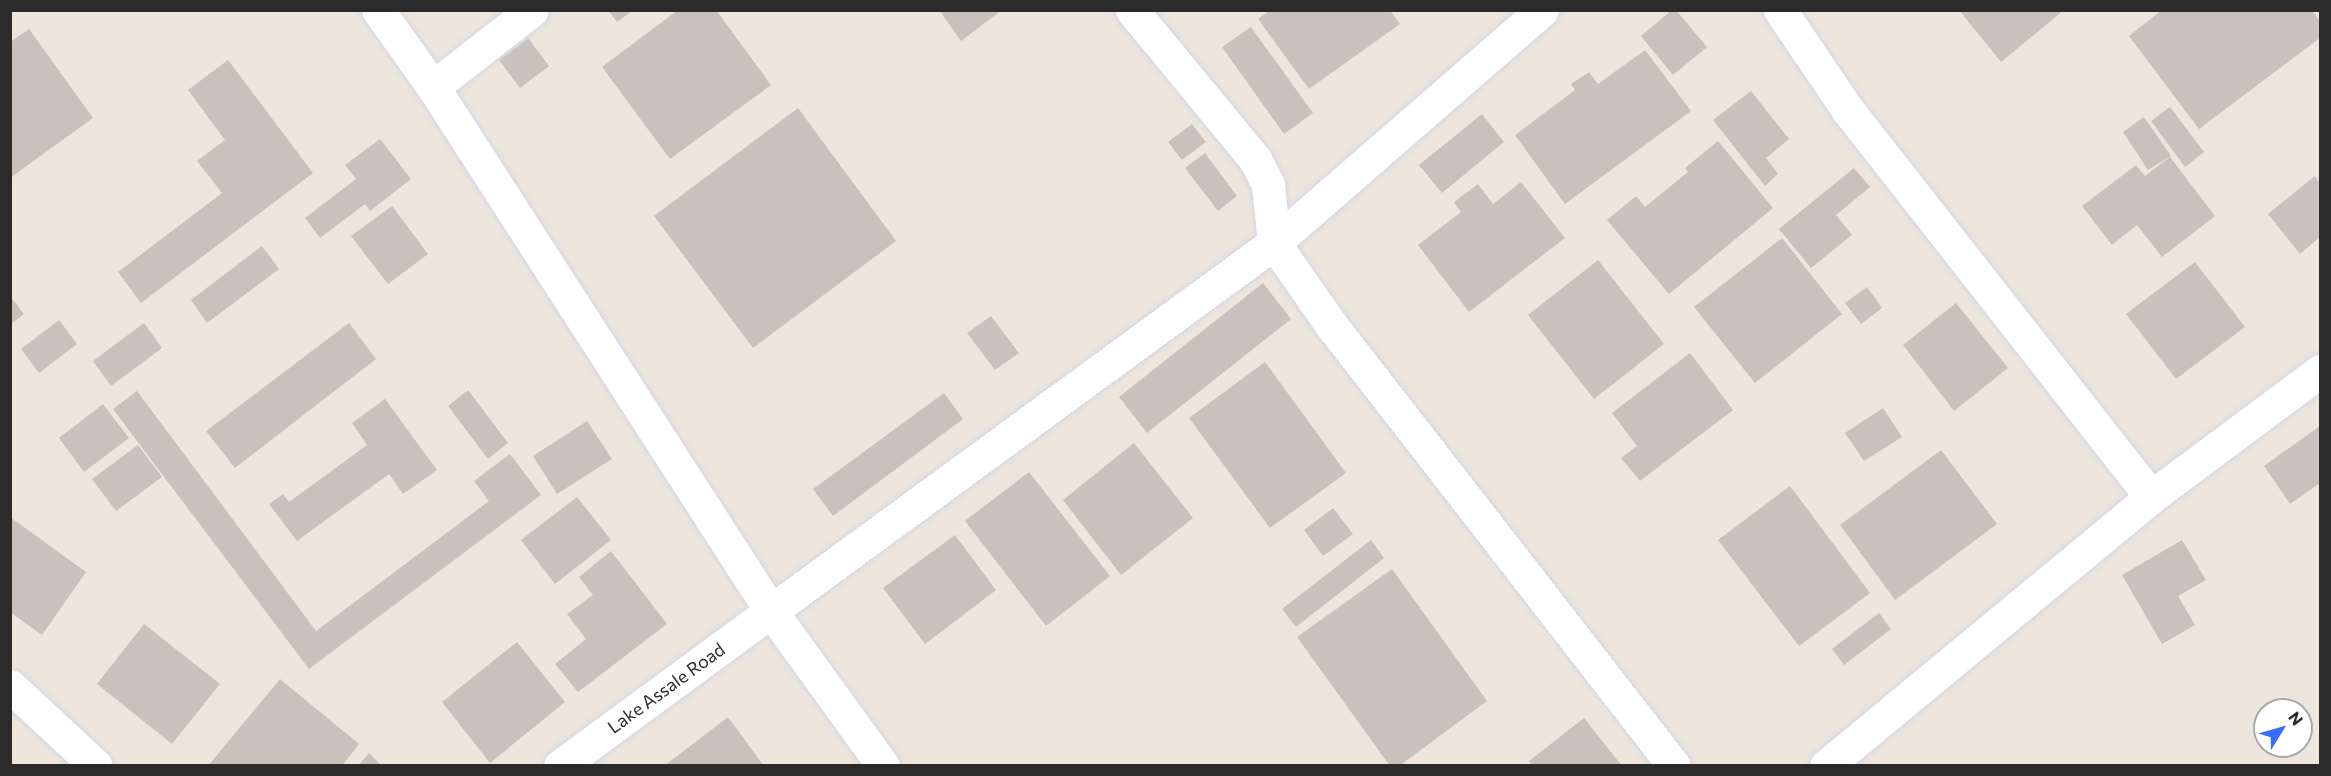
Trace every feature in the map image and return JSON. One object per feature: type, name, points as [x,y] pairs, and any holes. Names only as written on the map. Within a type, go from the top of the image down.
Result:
[{"type":"street","points":[[378,10],[433,87],[771,611],[883,765]]},
{"type":"street","points":[[433,87],[532,10]]},
{"type":"street","points":[[1132,10],[1255,159],[1268,185],[1274,243],[1332,326],[1674,765]]},
{"type":"street","name":"Lake Assale Road","points":[[560,765],[1274,243],[1542,10]]},
{"type":"street","points":[[1780,10],[1848,109],[2151,497]]},
{"type":"street","points":[[1826,765],[2151,497],[2320,371]]},
{"type":"street","points":[[10,686],[96,765]]},
{"type":"building","points":[[608,10],[633,10],[617,22]]},
{"type":"building","points":[[678,10],[716,10],[771,85],[670,159],[602,67]]},
{"type":"building","points":[[939,10],[1002,10],[961,41]]},
{"type":"building","points":[[1271,10],[1390,10],[1400,24],[1309,89],[1258,19]]},
{"type":"building","points":[[1672,10],[1676,10],[1707,47],[1673,75],[1641,36]]},
{"type":"building","points":[[1959,10],[2064,10],[2001,62]]},
{"type":"building","points":[[2162,10],[2312,10],[2320,22],[2320,38],[2199,129],[2129,36]]},
{"type":"building","points":[[1251,27],[1313,113],[1284,134],[1222,47]]},
{"type":"building","points":[[29,29],[93,118],[10,178],[10,42]]},
{"type":"building","points":[[528,38],[549,66],[520,88],[499,60]]},
{"type":"building","points":[[1645,50],[1691,111],[1565,204],[1515,135],[1575,90],[1571,84],[1589,72],[1598,84]]},
{"type":"building","points":[[228,60],[313,173],[141,303],[118,272],[222,193],[197,161],[225,140],[188,90]]},
{"type":"building","points":[[1751,91],[1789,139],[1766,158],[1778,174],[1765,186],[1713,120]]},
{"type":"building","points":[[2170,107],[2204,152],[2185,167],[2151,121]]},
{"type":"building","points":[[798,108],[896,241],[753,348],[654,216]]},
{"type":"building","points":[[1482,114],[1504,142],[1442,193],[1419,165]]},
{"type":"building","points":[[2144,117],[2171,156],[2148,170],[2123,132]]},
{"type":"building","points":[[1192,124],[1206,142],[1182,160],[1168,142]]},
{"type":"building","points":[[380,139],[411,179],[370,211],[365,204],[320,238],[305,218],[356,179],[345,165]]},
{"type":"building","points":[[1718,141],[1773,208],[1669,294],[1607,220],[1636,196],[1645,207],[1688,172],[1685,168]]},
{"type":"building","points":[[1205,153],[1237,196],[1218,211],[1185,168]]},
{"type":"building","points":[[2170,157],[2215,216],[2162,257],[2137,225],[2112,245],[2082,206],[2136,165],[2145,176]]},
{"type":"building","points":[[1854,168],[1870,187],[1836,215],[1852,235],[1811,268],[1779,229]]},
{"type":"building","points":[[2315,176],[2320,184],[2320,237],[2300,254],[2268,214]]},
{"type":"building","points":[[1521,182],[1565,238],[1469,312],[1418,245],[1461,212],[1454,202],[1478,184],[1493,204]]},
{"type":"building","points":[[392,206],[428,254],[388,284],[351,236]]},
{"type":"building","points":[[1782,238],[1842,314],[1755,383],[1694,307]]},
{"type":"building","points":[[262,246],[279,269],[207,323],[191,300]]},
{"type":"building","points":[[1598,260],[1664,344],[1594,399],[1528,315]]},
{"type":"building","points":[[2195,262],[2245,327],[2176,379],[2126,314]]},
{"type":"building","points":[[1263,283],[1291,319],[1147,433],[1119,397]]},
{"type":"building","points":[[1867,287],[1882,308],[1861,324],[1845,303]]},
{"type":"building","points":[[10,296],[24,314],[10,325]]},
{"type":"building","points":[[1956,303],[2008,368],[1954,411],[1903,345]]},
{"type":"building","points":[[991,316],[1019,353],[995,370],[967,333]]},
{"type":"building","points":[[59,320],[77,344],[39,373],[21,349]]},
{"type":"building","points":[[144,323],[162,348],[111,386],[93,361]]},
{"type":"building","points":[[349,323],[376,359],[235,468],[206,431]]},
{"type":"building","points":[[1690,353],[1733,410],[1640,481],[1621,458],[1637,446],[1612,413]]},
{"type":"building","points":[[1265,362],[1346,473],[1270,528],[1189,418]]},
{"type":"building","points":[[468,390],[508,443],[488,459],[448,406]]},
{"type":"building","points":[[137,391],[316,631],[489,501],[474,481],[510,454],[541,495],[309,669],[113,409]]},
{"type":"building","points":[[944,393],[963,419],[833,516],[813,489]]},
{"type":"building","points":[[385,399],[437,470],[403,494],[389,474],[297,541],[269,504],[283,494],[289,502],[367,445],[352,423]]},
{"type":"building","points":[[103,404],[129,438],[84,472],[59,438]]},
{"type":"building","points":[[1883,408],[1902,437],[1864,461],[1845,433]]},
{"type":"building","points":[[587,421],[612,459],[557,494],[533,456]]},
{"type":"building","points":[[2320,426],[2320,483],[2290,504],[2264,466]]},
{"type":"building","points":[[1134,443],[1193,518],[1121,575],[1063,500]]},
{"type":"building","points":[[138,445],[162,477],[116,511],[92,479]]},
{"type":"building","points":[[1941,450],[1997,524],[1895,600],[1840,525]]},
{"type":"building","points":[[1029,472],[1110,576],[1046,626],[965,521]]},
{"type":"building","points":[[1790,486],[1870,593],[1799,646],[1718,540]]},
{"type":"building","points":[[577,497],[611,540],[555,584],[521,540]]},
{"type":"building","points":[[1333,508],[1353,534],[1323,556],[1304,530]]},
{"type":"building","points":[[10,517],[86,572],[42,635],[10,612]]},
{"type":"building","points":[[955,535],[996,590],[925,644],[883,588]]},
{"type":"building","points":[[1371,540],[1384,558],[1296,627],[1282,609]]},
{"type":"building","points":[[2182,540],[2206,580],[2178,596],[2195,625],[2162,644],[2122,575]]},
{"type":"building","points":[[611,551],[667,624],[578,692],[555,664],[586,639],[567,614],[593,595],[579,577]]},
{"type":"building","points":[[1392,569],[1487,701],[1399,766],[1390,766],[1297,637]]},
{"type":"building","points":[[1879,613],[1891,629],[1844,665],[1832,649]]},
{"type":"building","points":[[144,624],[220,684],[172,744],[97,684]]},
{"type":"building","points":[[517,642],[565,702],[490,763],[442,702]]},
{"type":"building","points":[[280,679],[359,744],[342,766],[208,766]]},
{"type":"building","points":[[728,717],[764,766],[664,766]]},
{"type":"building","points":[[1584,718],[1622,766],[1533,766],[1529,761]]},
{"type":"building","points":[[369,753],[382,766],[358,766]]}]
